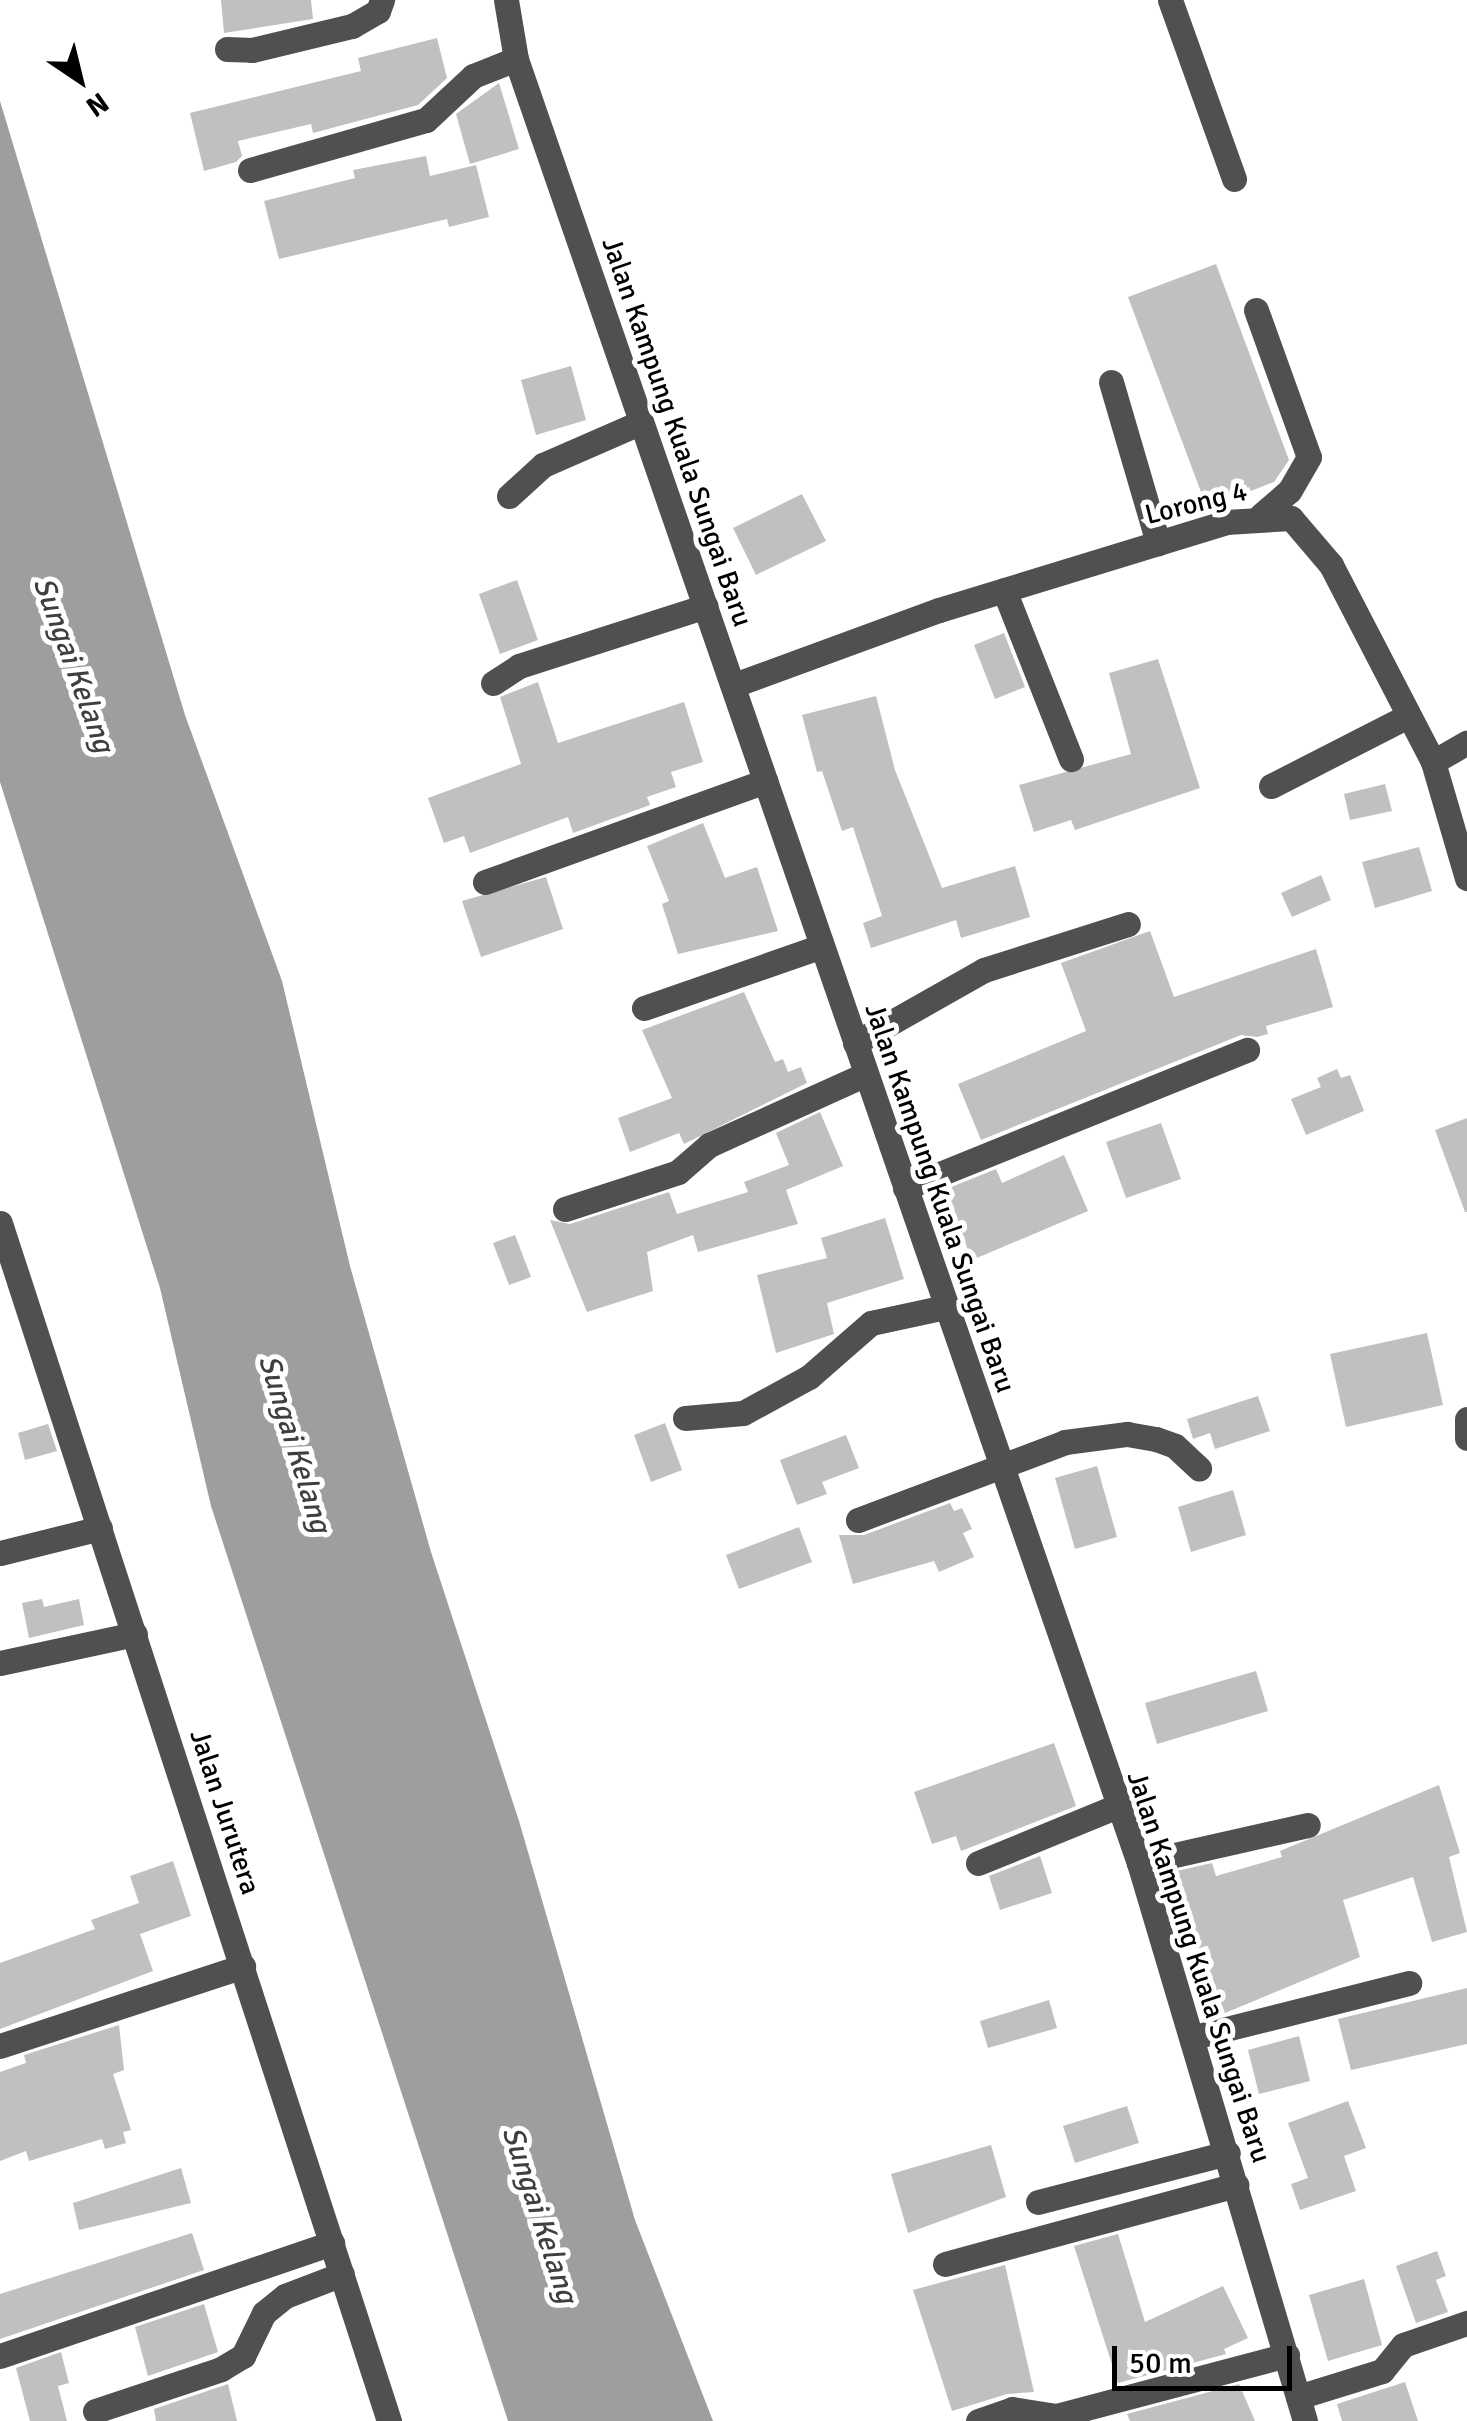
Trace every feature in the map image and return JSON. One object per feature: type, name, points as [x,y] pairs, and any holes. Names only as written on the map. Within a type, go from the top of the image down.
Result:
[{"type":"street","points":[[227,48],[252,50],[352,26],[378,12],[382,0]]},
{"type":"street","name":"Jalan Kampung Kuala Sungai Baru","points":[[506,0],[516,59],[639,423],[734,685],[1139,1863],[1194,2036],[1302,2409]]},
{"type":"street","points":[[1170,0],[1234,179]]},
{"type":"street","points":[[250,170],[412,126],[473,76],[516,59]]},
{"type":"street","points":[[1256,310],[1309,457],[1289,491],[1261,515]]},
{"type":"street","points":[[1110,382],[1158,543]]},
{"type":"street","points":[[510,496],[543,464],[639,423]]},
{"type":"street","name":"Lorong 4","points":[[734,685],[1004,590],[1158,543],[1261,515],[1291,518],[1310,535],[1433,762],[1467,878]]},
{"type":"street","points":[[1004,590],[1072,759]]},
{"type":"street","points":[[492,682],[519,666],[706,606]]},
{"type":"street","points":[[1271,786],[1408,716]]},
{"type":"street","points":[[1433,762],[1467,742]]},
{"type":"street","points":[[485,882],[765,781]]},
{"type":"street","points":[[855,1043],[984,970],[1128,924]]},
{"type":"street","points":[[644,1008],[822,946]]},
{"type":"street","points":[[905,1188],[1247,1050]]},
{"type":"street","points":[[565,1209],[678,1172],[709,1146],[866,1074]]},
{"type":"street","name":"Jalan Jurutera","points":[[0,1222],[12,1294],[100,1528],[390,2421]]},
{"type":"street","points":[[685,1418],[743,1412],[810,1378],[871,1323],[945,1306]]},
{"type":"street","points":[[1467,1418],[1467,1438]]},
{"type":"street","points":[[858,1520],[1065,1442],[1127,1434],[1175,1446],[1199,1468]]},
{"type":"street","points":[[0,1553],[100,1528]]},
{"type":"street","points":[[0,1662],[135,1634]]},
{"type":"street","points":[[978,1863],[1118,1806]]},
{"type":"street","points":[[1139,1863],[1308,1825]]},
{"type":"street","points":[[0,2046],[243,1966]]},
{"type":"street","points":[[1194,2036],[1408,1983]]},
{"type":"street","points":[[1038,2202],[1228,2152]]},
{"type":"street","points":[[945,2264],[1236,2185]]},
{"type":"street","points":[[0,2356],[332,2243]]},
{"type":"street","points":[[95,2412],[221,2369],[243,2356],[264,2313],[284,2296],[342,2274]]},
{"type":"street","points":[[1302,2409],[1382,2371],[1403,2344],[1467,2324]]},
{"type":"street","points":[[978,2421],[1012,2409],[1056,2416],[1287,2355]]},
{"type":"water","name":"Sungai Kelang","points":[[0,101],[185,715],[282,981],[350,1266],[431,1552],[519,1821],[635,2220],[713,2421],[508,2421],[211,1506],[160,1288],[0,782]]},
{"type":"building","points":[[221,0],[311,0],[313,19],[224,33]]},
{"type":"building","points":[[437,38],[447,78],[418,105],[313,133],[311,124],[238,141],[242,156],[236,162],[204,171],[190,113],[361,71],[358,58]]},
{"type":"building","points":[[499,83],[519,149],[470,164],[456,114]]},
{"type":"building","points":[[426,156],[430,176],[476,165],[489,217],[449,227],[447,219],[279,259],[264,201],[355,178],[353,170]]},
{"type":"building","points":[[1216,264],[1289,460],[1274,482],[1207,508],[1128,297]]},
{"type":"building","points":[[571,366],[586,420],[536,435],[521,380]]},
{"type":"building","points":[[802,494],[826,541],[756,575],[733,528]]},
{"type":"building","points":[[517,580],[538,640],[500,654],[479,594]]},
{"type":"building","points":[[1004,633],[1025,687],[995,699],[974,645]]},
{"type":"building","points":[[1158,659],[1200,788],[1075,830],[1071,820],[1034,832],[1019,785],[1131,754],[1109,673]]},
{"type":"building","points":[[538,682],[558,743],[684,702],[703,762],[671,772],[676,787],[647,797],[650,805],[573,833],[568,817],[470,853],[464,836],[444,843],[428,798],[521,764],[500,697]]},
{"type":"building","points":[[876,696],[895,770],[942,888],[1015,866],[1030,917],[961,938],[956,920],[871,948],[863,923],[882,916],[853,827],[842,831],[822,771],[817,772],[802,715]]},
{"type":"building","points":[[1385,784],[1392,811],[1350,820],[1344,794]]},
{"type":"building","points":[[703,823],[725,878],[757,867],[778,931],[678,954],[662,904],[669,901],[647,846]]},
{"type":"building","points":[[1419,847],[1432,891],[1375,908],[1362,862]]},
{"type":"building","points":[[1321,875],[1331,900],[1292,917],[1281,893]]},
{"type":"building","points":[[546,877],[563,929],[481,957],[462,901]]},
{"type":"building","points":[[1150,931],[1174,997],[1316,949],[1333,1007],[1266,1026],[1268,1034],[1241,1035],[981,1140],[958,1084],[1086,1031],[1061,963]]},
{"type":"building","points":[[744,992],[775,1062],[783,1059],[788,1072],[801,1067],[807,1083],[684,1144],[679,1133],[630,1152],[618,1118],[672,1098],[642,1030]]},
{"type":"building","points":[[1337,1069],[1341,1078],[1350,1075],[1364,1111],[1306,1135],[1291,1099],[1321,1087],[1317,1078]]},
{"type":"building","points":[[820,1112],[843,1166],[786,1190],[798,1224],[698,1252],[693,1235],[647,1252],[653,1291],[587,1312],[550,1220],[570,1224],[669,1192],[677,1214],[748,1192],[744,1182],[789,1165],[776,1133]]},
{"type":"building","points":[[1467,1118],[1467,1212],[1465,1212],[1435,1130]]},
{"type":"building","points":[[1161,1123],[1181,1179],[1126,1198],[1106,1142]]},
{"type":"building","points":[[1064,1155],[1088,1211],[972,1260],[944,1190],[996,1169],[1002,1183]]},
{"type":"building","points":[[885,1218],[904,1279],[827,1303],[834,1334],[776,1353],[757,1275],[827,1258],[821,1238]]},
{"type":"building","points":[[515,1235],[531,1277],[509,1285],[493,1243]]},
{"type":"building","points":[[1427,1333],[1443,1405],[1346,1427],[1330,1354]]},
{"type":"building","points":[[1258,1396],[1270,1431],[1215,1449],[1210,1433],[1193,1439],[1187,1419]]},
{"type":"building","points":[[665,1423],[682,1470],[651,1482],[634,1435]]},
{"type":"building","points":[[48,1424],[57,1451],[25,1460],[18,1433]]},
{"type":"building","points":[[846,1435],[859,1468],[822,1482],[827,1494],[797,1505],[780,1460]]},
{"type":"building","points":[[1097,1466],[1117,1537],[1075,1549],[1055,1478]]},
{"type":"building","points":[[1233,1490],[1246,1535],[1191,1552],[1178,1507]]},
{"type":"building","points":[[950,1503],[954,1511],[962,1508],[972,1529],[963,1533],[974,1557],[939,1572],[934,1561],[853,1584],[839,1535],[864,1535]]},
{"type":"building","points":[[799,1527],[812,1562],[739,1589],[726,1555]]},
{"type":"building","points":[[42,1599],[44,1607],[79,1599],[84,1625],[29,1638],[22,1603]]},
{"type":"building","points":[[1256,1671],[1268,1711],[1157,1744],[1145,1703]]},
{"type":"building","points":[[1054,1743],[1076,1806],[961,1851],[956,1836],[932,1844],[914,1792]]},
{"type":"building","points":[[1439,1785],[1460,1853],[1449,1857],[1467,1932],[1432,1942],[1413,1877],[1343,1900],[1360,1957],[1225,2013],[1194,1939],[1187,1941],[1168,1873],[1212,1863],[1216,1876],[1282,1857],[1280,1851]]},
{"type":"building","points":[[1040,1856],[1052,1893],[1000,1910],[989,1876]]},
{"type":"building","points":[[173,1861],[191,1916],[140,1934],[153,1971],[0,2029],[0,1963],[95,1929],[91,1920],[139,1903],[130,1876]]},
{"type":"building","points":[[1467,1988],[1467,2044],[1351,2070],[1338,2019]]},
{"type":"building","points":[[1049,2000],[1057,2028],[988,2048],[980,2021]]},
{"type":"building","points":[[119,2025],[124,2070],[113,2074],[131,2130],[123,2132],[126,2143],[105,2149],[102,2139],[29,2161],[26,2151],[0,2161],[0,2072],[26,2063],[24,2055]]},
{"type":"building","points":[[1299,2036],[1310,2081],[1259,2094],[1248,2050]]},
{"type":"building","points":[[1348,2101],[1366,2148],[1344,2156],[1356,2191],[1300,2210],[1291,2184],[1308,2178],[1288,2123]]},
{"type":"building","points":[[1127,2106],[1139,2143],[1075,2163],[1063,2126]]},
{"type":"building","points":[[991,2145],[1006,2197],[908,2233],[891,2174]]},
{"type":"building","points":[[181,2168],[191,2203],[79,2230],[73,2203]]},
{"type":"building","points":[[192,2233],[204,2270],[0,2339],[0,2294]]},
{"type":"building","points":[[1118,2234],[1145,2322],[1223,2286],[1248,2338],[1224,2349],[1226,2354],[1118,2383],[1074,2246]]},
{"type":"building","points":[[1437,2251],[1446,2276],[1436,2280],[1448,2312],[1416,2323],[1396,2266]]},
{"type":"building","points":[[1005,2265],[1034,2392],[1007,2394],[952,2411],[913,2290]]},
{"type":"building","points":[[1364,2279],[1382,2345],[1328,2361],[1309,2295]]},
{"type":"building","points":[[204,2304],[218,2352],[148,2376],[135,2327]]},
{"type":"building","points":[[61,2352],[69,2383],[58,2386],[67,2421],[30,2421],[16,2368]]},
{"type":"building","points":[[1405,2382],[1418,2421],[1342,2421],[1337,2404]]},
{"type":"building","points":[[228,2384],[237,2421],[156,2421],[154,2409]]},
{"type":"building","points":[[1239,2384],[1255,2421],[1130,2421],[1127,2414]]}]
